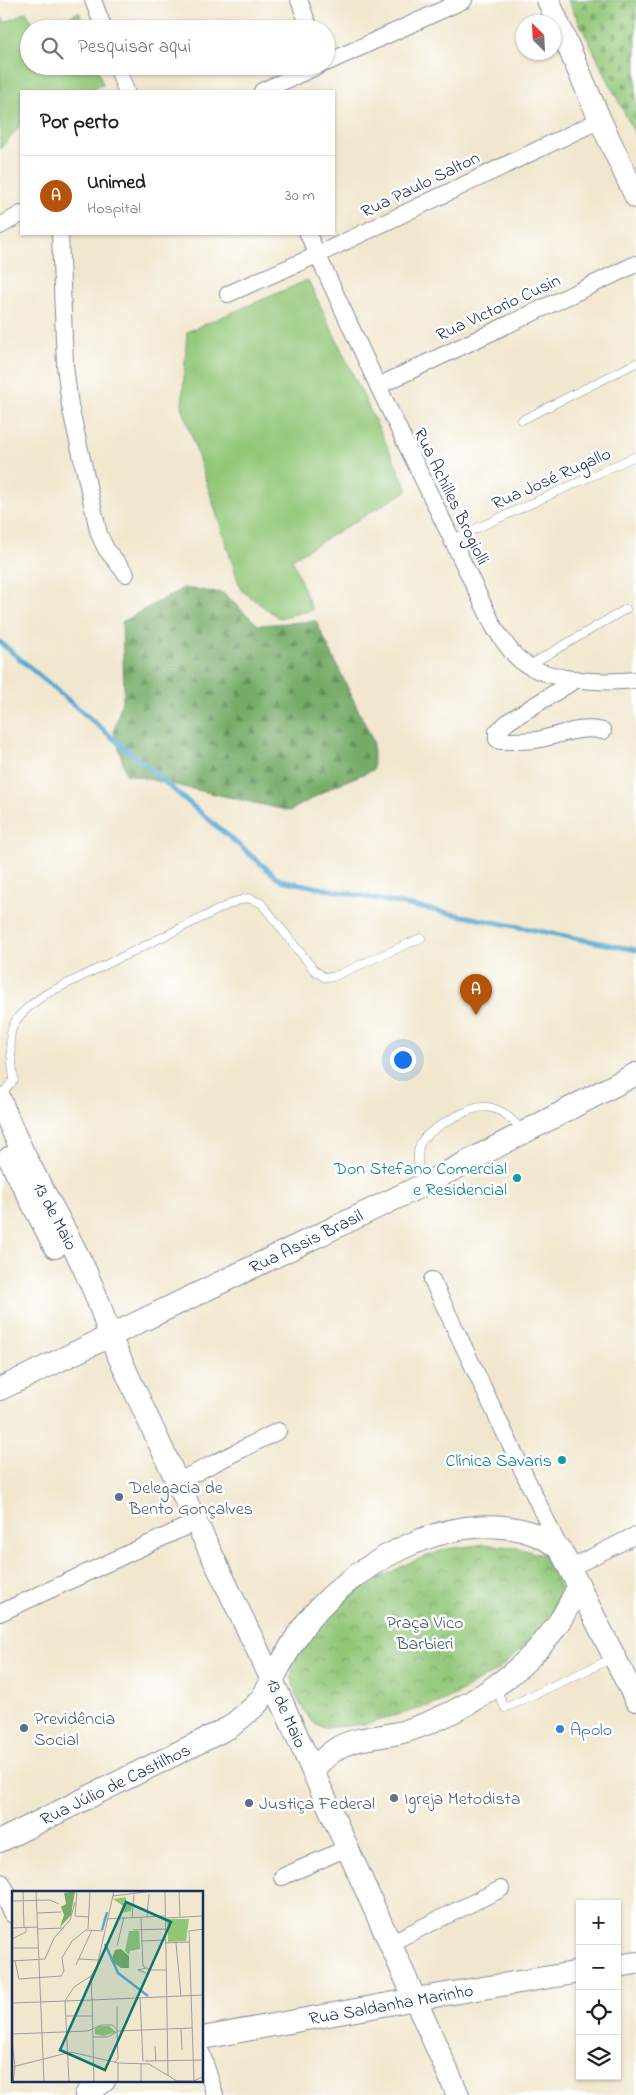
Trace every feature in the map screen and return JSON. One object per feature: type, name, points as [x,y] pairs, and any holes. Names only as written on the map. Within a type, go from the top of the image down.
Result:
[{"type":"main road","points":[[548,0],[636,197]]},
{"type":"main road","name":"Rua Assis Brasil","points":[[0,1389],[422,1185],[636,1074]]},
{"type":"main road","name":"13 de Maio","points":[[0,1097],[9,1143],[80,1262],[103,1313],[109,1335],[272,1680],[458,2095]]},
{"type":"main road","points":[[0,1120],[9,1143]]},
{"type":"main road","name":"Rua Júlio de Castilhos","points":[[230,1727],[255,1706],[297,1636],[324,1602],[365,1568],[421,1540],[448,1531],[494,1526],[525,1531],[542,1537],[570,1567]]},
{"type":"main road","points":[[570,1567],[636,1700]]},
{"type":"main road","points":[[313,1770],[326,1756],[344,1745],[367,1738],[393,1735],[416,1728],[495,1687],[517,1670],[559,1622],[570,1567]]},
{"type":"main road","name":"Rua Júlio de Castilhos","points":[[0,1841],[230,1727],[251,1719],[269,1717],[279,1719],[292,1727]]},
{"type":"main road","points":[[0,1885],[12,1908]]},
{"type":"main road","points":[[621,1965],[636,1963]]},
{"type":"main road","name":"Rua Saldanha Marinho","points":[[204,2038],[416,1999],[576,1973]]},
{"type":"street","points":[[93,0],[101,20]]},
{"type":"street","points":[[299,0],[307,20]]},
{"type":"street","points":[[335,59],[464,0]]},
{"type":"street","points":[[120,75],[126,90]]},
{"type":"street","points":[[264,90],[298,75]]},
{"type":"street","name":"Rua Paulo Salton","points":[[228,294],[317,255],[600,120]]},
{"type":"street","points":[[0,226],[20,215]]},
{"type":"street","points":[[60,235],[65,365],[70,406],[98,534],[106,549],[126,574]]},
{"type":"street","name":"Rua Achilles Brogiolli","points":[[308,235],[451,540],[495,629],[511,651],[528,666],[554,675],[577,679],[636,680]]},
{"type":"street","name":"Rua VIctorio Cusin","points":[[378,386],[636,264]]},
{"type":"street","points":[[577,679],[509,722],[497,732],[497,739],[500,741],[521,741],[577,730],[603,731]]},
{"type":"street","points":[[432,1280],[570,1567],[636,1535]]},
{"type":"street","points":[[177,1482],[278,1431]]},
{"type":"street","points":[[0,1613],[196,1522]]},
{"type":"street","points":[[282,1877],[347,1848]]},
{"type":"street","points":[[390,1943],[501,1889]]},
{"type":"street","points":[[204,2060],[215,2095]]},
{"type":"lane","points":[[522,420],[636,363]]},
{"type":"lane","name":"Rua José Rugallo","points":[[451,540],[636,456]]},
{"type":"lane","points":[[528,666],[626,609]]},
{"type":"lane","points":[[0,1097],[14,1080],[10,1035],[17,1017],[31,1005],[46,994],[234,902],[248,898],[261,903],[314,970],[324,977],[333,977],[421,938]]},
{"type":"lane","points":[[422,1185],[418,1154],[420,1145],[424,1138],[433,1130],[446,1123],[474,1109],[485,1106],[509,1116],[524,1132]]},
{"type":"lane","points":[[495,1687],[507,1712],[615,1657]]},
{"type":"green space","points":[[568,0],[636,0],[636,136]]},
{"type":"green space","points":[[26,12],[31,20],[20,20],[20,75],[100,75],[103,85],[89,90],[20,90],[20,126],[0,149],[0,13],[5,23]]},
{"type":"green space","points":[[79,12],[82,20],[63,20]]},
{"type":"green space","points":[[308,280],[408,490],[292,559],[312,610],[279,618],[241,590],[182,406],[187,332]]},
{"type":"green space","points":[[183,588],[223,593],[258,625],[316,621],[373,741],[373,770],[334,786],[290,811],[126,774],[114,731],[124,693],[122,622]]},
{"type":"green space","name":"Praça Vico Barbieri","points":[[485,1544],[518,1548],[545,1556],[561,1589],[553,1611],[522,1648],[499,1669],[438,1703],[366,1724],[324,1728],[311,1721],[297,1698],[291,1676],[294,1661],[318,1625],[331,1611],[366,1585],[409,1563],[446,1549]]},
{"type":"waterway","points":[[0,642],[280,880],[636,950]]},
{"type":"place","name":"Unimed","points":[[476,1015]]},
{"type":"place","name":"Don Stefano Comercial e Residencial","points":[[517,1178]]},
{"type":"place","name":"Clínica Savaris","points":[[562,1460]]},
{"type":"place","name":"Delegacia de Bento Gonçalves","points":[[119,1497]]},
{"type":"place","name":"Previdência Social","points":[[24,1728]]},
{"type":"place","name":"Apolo","points":[[560,1729]]},
{"type":"place","name":"Igreja Metodista","points":[[394,1798]]},
{"type":"place","name":"Justiça Federal","points":[[249,1803]]}]
